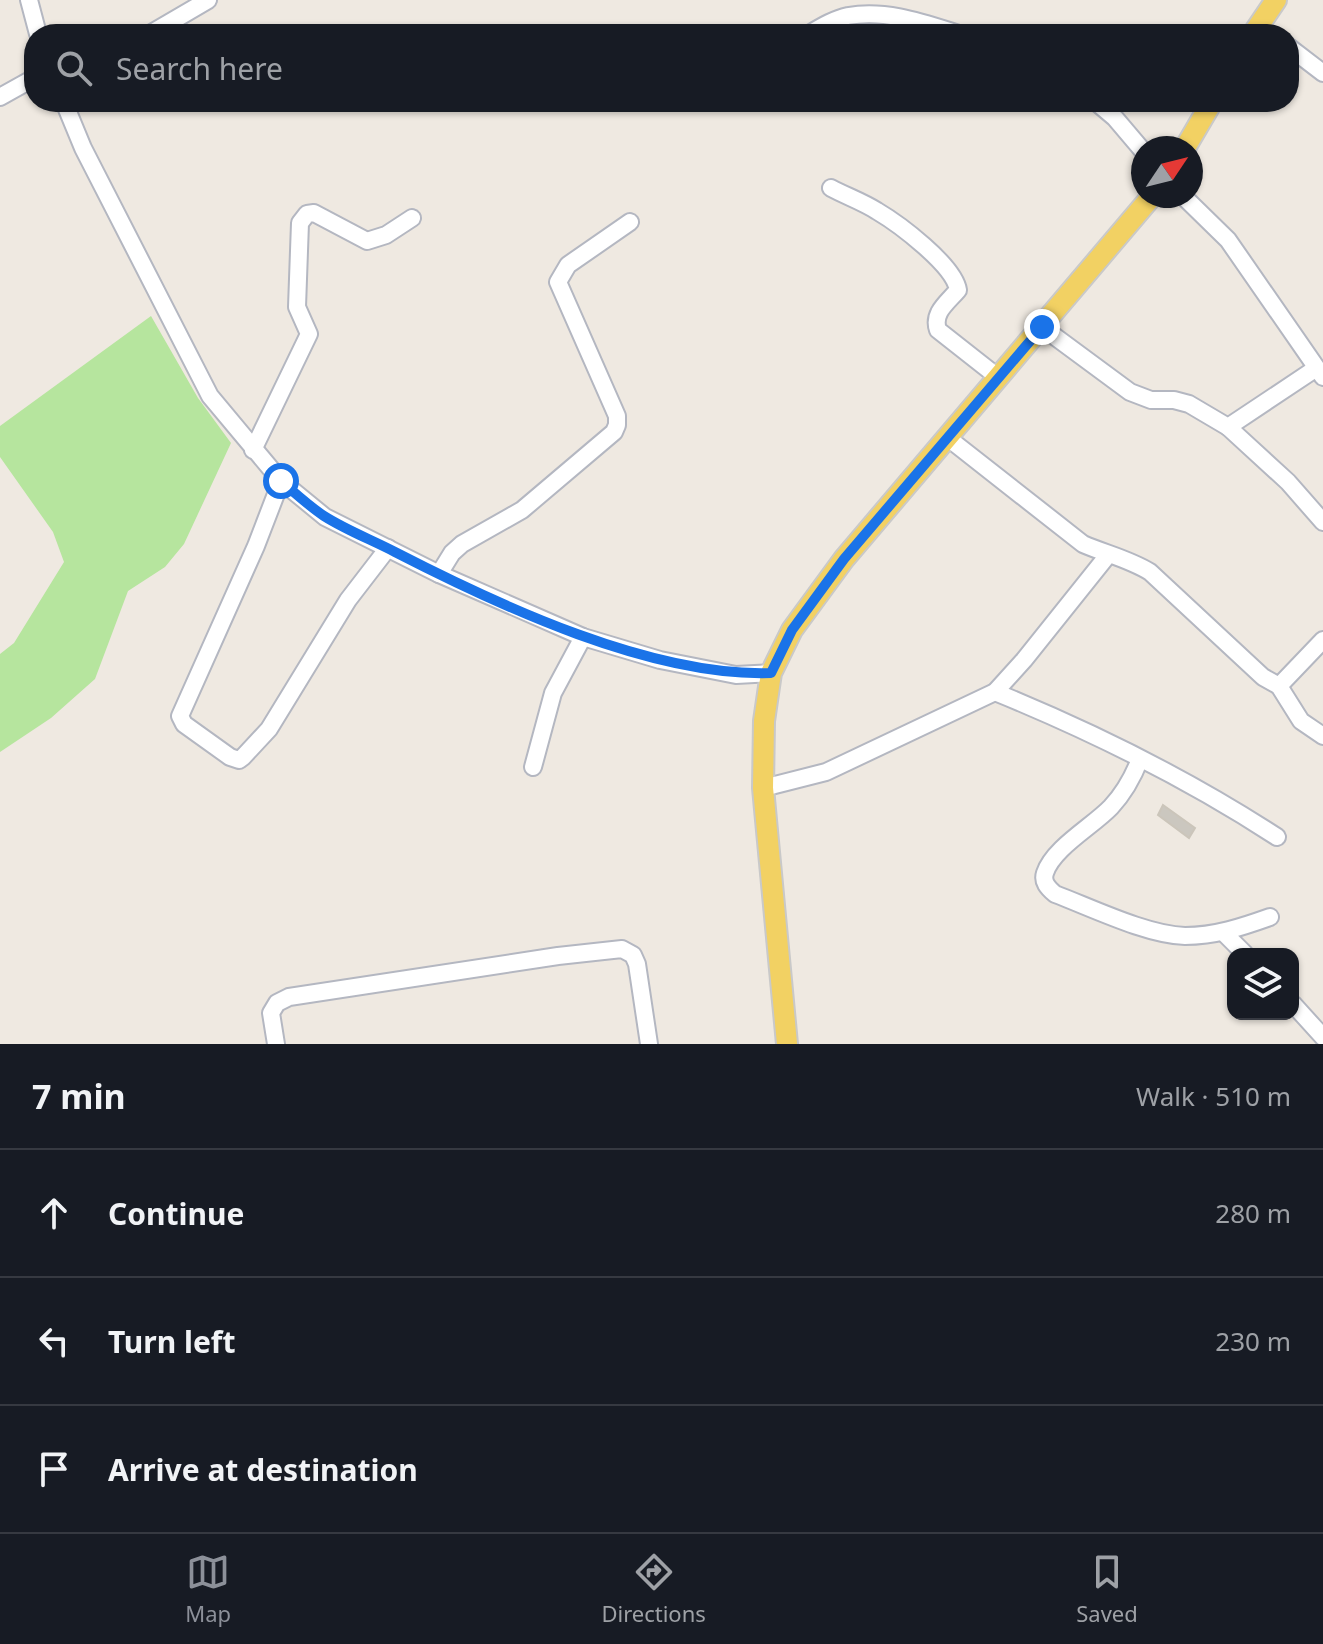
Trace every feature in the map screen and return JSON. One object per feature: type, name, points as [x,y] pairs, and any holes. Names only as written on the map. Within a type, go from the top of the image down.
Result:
[{"type":"main road","points":[[1264,24],[1276,0]]},
{"type":"main road","points":[[1192,136],[1206,112]]},
{"type":"main road","points":[[785,1043],[763,788],[764,721],[771,673],[792,630],[844,559],[1142,208]]},
{"type":"street","points":[[29,0],[35,24]]},
{"type":"street","points":[[167,24],[208,0]]},
{"type":"street","points":[[828,24],[837,19],[866,15],[902,17],[925,24]]},
{"type":"street","points":[[1299,55],[1323,73]]},
{"type":"street","points":[[0,97],[24,84]]},
{"type":"street","points":[[68,112],[83,148],[210,396],[281,481],[325,517],[439,574],[583,637],[660,660],[736,675],[771,673]]},
{"type":"street","points":[[1108,112],[1131,137]]},
{"type":"street","points":[[831,188],[878,212],[950,271],[958,290],[934,322],[938,330],[999,378]]},
{"type":"street","points":[[1195,208],[1236,250],[1319,373],[1228,427]]},
{"type":"street","points":[[253,450],[309,334],[297,307],[300,223],[307,214],[314,213],[367,241],[386,235],[412,218]]},
{"type":"street","points":[[439,574],[452,553],[462,544],[522,510],[614,432],[617,416],[558,282],[568,265],[630,222]]},
{"type":"street","points":[[1042,327],[1130,392],[1151,400],[1174,400],[1189,404],[1228,427],[1288,482],[1323,522]]},
{"type":"street","points":[[948,438],[1083,544],[1134,562],[1150,572],[1263,677],[1279,686],[1301,721],[1323,736]]},
{"type":"street","points":[[281,481],[256,546],[180,716],[184,724],[230,757],[239,760],[269,729],[348,600],[388,548]]},
{"type":"street","points":[[763,788],[826,772],[995,692],[1108,555]]},
{"type":"street","points":[[533,767],[553,693],[583,637]]},
{"type":"street","points":[[1279,686],[1323,640]]},
{"type":"street","points":[[995,692],[1064,721],[1140,759],[1217,799],[1277,837]]},
{"type":"street","points":[[1140,759],[1125,789],[1110,808],[1060,852],[1046,870],[1044,878],[1047,887],[1055,894],[1162,933],[1183,936],[1223,932],[1270,917]]},
{"type":"street","points":[[1223,932],[1239,948]]},
{"type":"street","points":[[276,1044],[271,1013],[277,1003],[289,997],[622,949],[633,955],[637,964],[649,1044]]},
{"type":"street","points":[[1299,1011],[1323,1037]]},
{"type":"green space","points":[[151,316],[198,398],[231,443],[184,544],[165,567],[128,591],[95,679],[51,718],[0,752],[0,654],[14,643],[64,562],[53,532],[0,457],[0,426]]},
{"type":"building","points":[[1163,805],[1195,828],[1189,838],[1158,815]]},
{"type":"route","points":[[281,481],[325,517],[439,574],[583,637],[660,660],[736,675],[771,673],[792,630],[844,559],[1042,327]]}]
